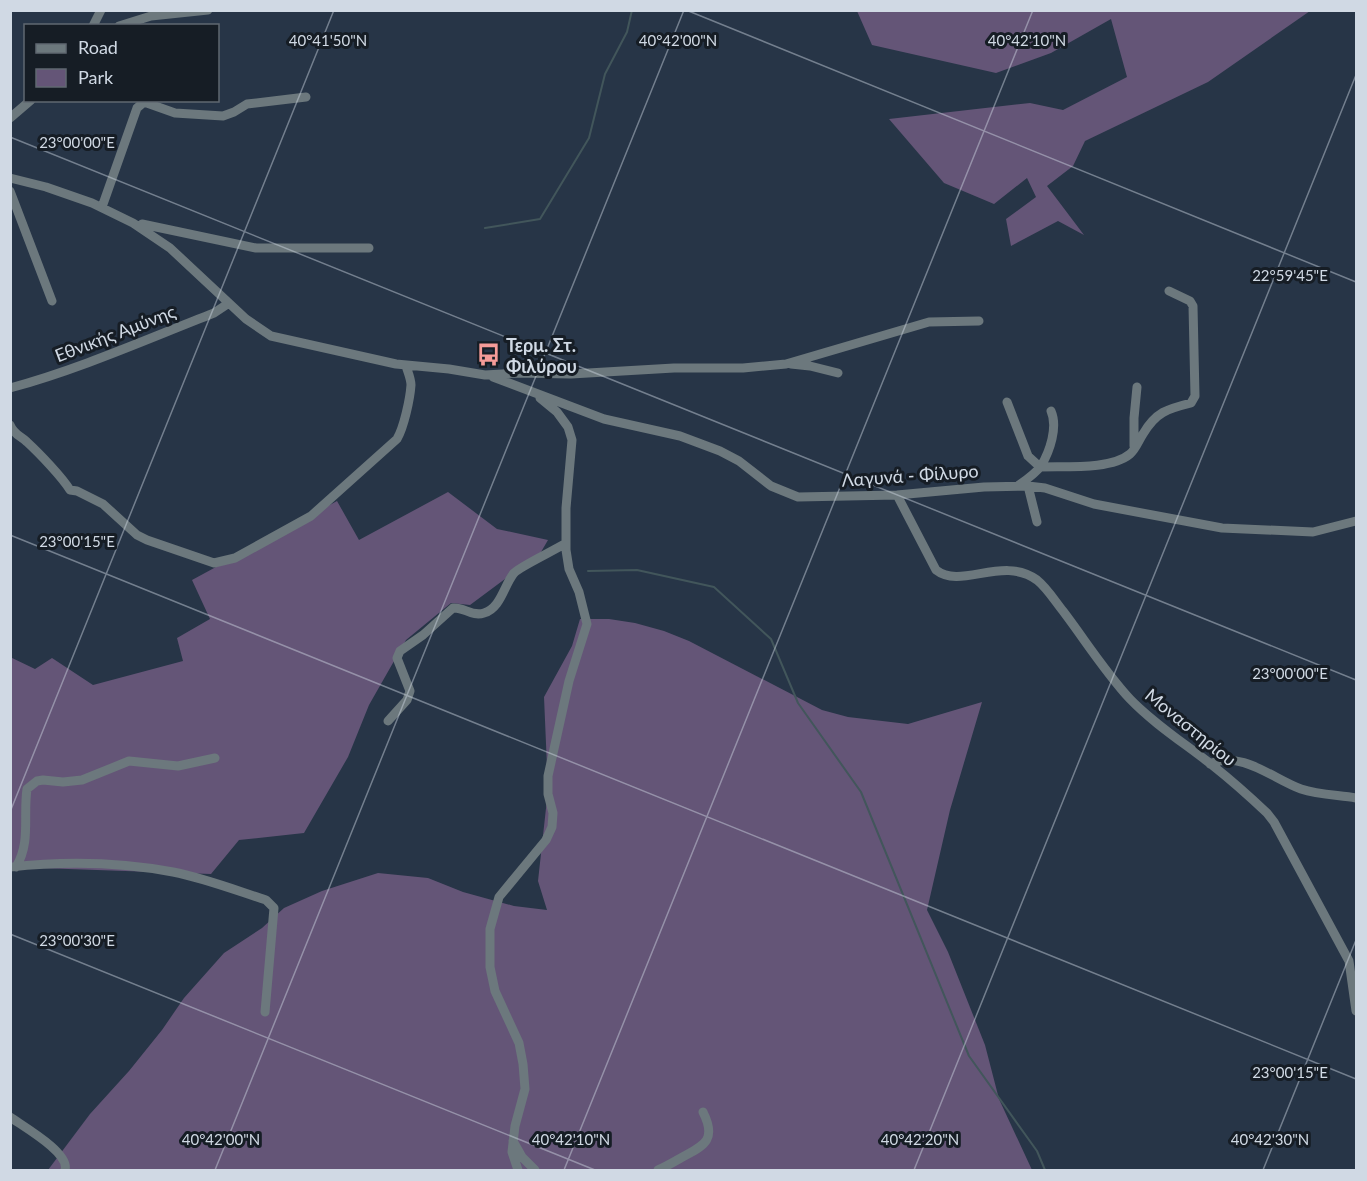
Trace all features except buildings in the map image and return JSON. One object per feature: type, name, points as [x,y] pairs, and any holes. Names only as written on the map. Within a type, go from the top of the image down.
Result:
[{"type":"street","points":[[94,24],[101,10]]},
{"type":"street","points":[[125,24],[151,16],[208,10]]},
{"type":"street","points":[[102,207],[137,108],[141,104],[149,103],[175,113],[223,116],[247,104],[306,97]]},
{"type":"street","points":[[10,118],[29,102]]},
{"type":"street","points":[[10,178],[65,193],[102,207],[133,223],[170,248],[256,327],[276,338],[383,362],[485,375],[570,374],[674,368],[721,369],[786,364],[810,366],[838,373]]},
{"type":"street","points":[[10,191],[52,301]]},
{"type":"street","points":[[133,223],[256,248],[369,248]]},
{"type":"street","points":[[1007,402],[1028,456],[1040,467],[1104,464],[1130,454],[1155,417],[1164,411],[1191,403],[1195,396],[1193,306],[1190,301],[1169,291]]},
{"type":"street","name":"Εθνικής Αμύνης","points":[[10,388],[105,356],[214,313],[230,303]]},
{"type":"street","points":[[786,364],[929,322],[979,321]]},
{"type":"street","points":[[10,425],[15,434],[34,448],[70,490],[103,504],[137,535],[206,562],[223,562],[235,558],[311,516],[397,439],[401,432],[410,390],[410,377],[406,366]]},
{"type":"street","name":"Λαγυνά - Φίλυρο","points":[[485,375],[604,419],[680,436],[720,451],[739,461],[771,486],[792,496],[805,498],[897,495],[1024,485],[1045,488],[1094,504],[1222,528],[1313,532],[1356,520]]},
{"type":"street","points":[[1134,449],[1137,387]]},
{"type":"street","points":[[518,1170],[512,1152],[525,1089],[525,1076],[519,1043],[495,991],[490,967],[490,929],[499,897],[546,840],[552,826],[553,813],[548,794],[548,776],[569,681],[587,624],[579,592],[569,569],[566,550],[566,508],[572,440],[568,427],[557,412],[534,392]]},
{"type":"street","points":[[1037,522],[1024,485],[1040,467],[1053,436],[1054,425],[1051,411]]},
{"type":"street","name":"Μοναστηρίου","points":[[897,495],[936,570],[943,575],[954,577],[1006,570],[1022,572],[1035,578],[1058,604],[1128,696],[1169,734],[1210,764],[1259,806],[1274,822],[1349,961],[1356,1011]]},
{"type":"street","points":[[388,721],[404,704],[410,691],[397,658],[400,651],[423,635],[453,608],[475,614],[488,612],[504,592],[514,573],[566,543]]},
{"type":"street","points":[[13,867],[25,846],[27,789],[37,781],[82,780],[129,761],[178,766],[215,758]]},
{"type":"street","points":[[1210,764],[1222,760],[1239,761],[1305,790],[1356,798]]},
{"type":"street","points":[[13,867],[87,863],[150,868],[198,878],[266,900],[274,908],[265,1012]]},
{"type":"street","points":[[658,1170],[697,1150],[705,1143],[709,1135],[707,1120],[703,1112]]},
{"type":"street","points":[[10,1117],[44,1140],[65,1161],[65,1170]]},
{"type":"street","points":[[513,1141],[522,1157],[535,1170]]},
{"type":"green space","points":[[857,11],[1310,11],[1208,82],[1085,141],[1073,166],[1047,186],[1084,235],[1058,221],[1011,246],[1006,219],[1036,197],[1027,178],[994,204],[944,183],[889,119],[1030,103],[1063,110],[1127,77],[1111,19],[1051,53],[996,73],[872,45]]},
{"type":"green space","points":[[448,492],[497,529],[548,540],[541,552],[470,605],[451,603],[406,640],[369,705],[348,757],[304,833],[239,840],[211,874],[11,867],[10,657],[35,669],[52,658],[93,685],[183,661],[177,638],[210,619],[192,580],[337,501],[359,540]]},
{"type":"green space","points":[[580,619],[609,619],[664,631],[689,641],[822,710],[848,717],[908,724],[982,702],[950,810],[927,910],[948,952],[985,1045],[999,1099],[1032,1170],[48,1170],[90,1114],[162,1030],[184,998],[224,953],[262,928],[284,908],[322,891],[378,873],[428,878],[463,892],[514,906],[547,910],[538,881],[548,790],[544,697],[572,646]]},
{"type":"waterway","points":[[485,228],[540,219],[589,138],[605,74],[627,32],[632,10]]},
{"type":"waterway","points":[[588,571],[637,570],[714,587],[771,639],[798,703],[861,792],[969,1056],[1037,1151],[1045,1170]]},
{"type":"place","name":"Τερμ. Στ. Φιλύρου","points":[[488,355]]}]
